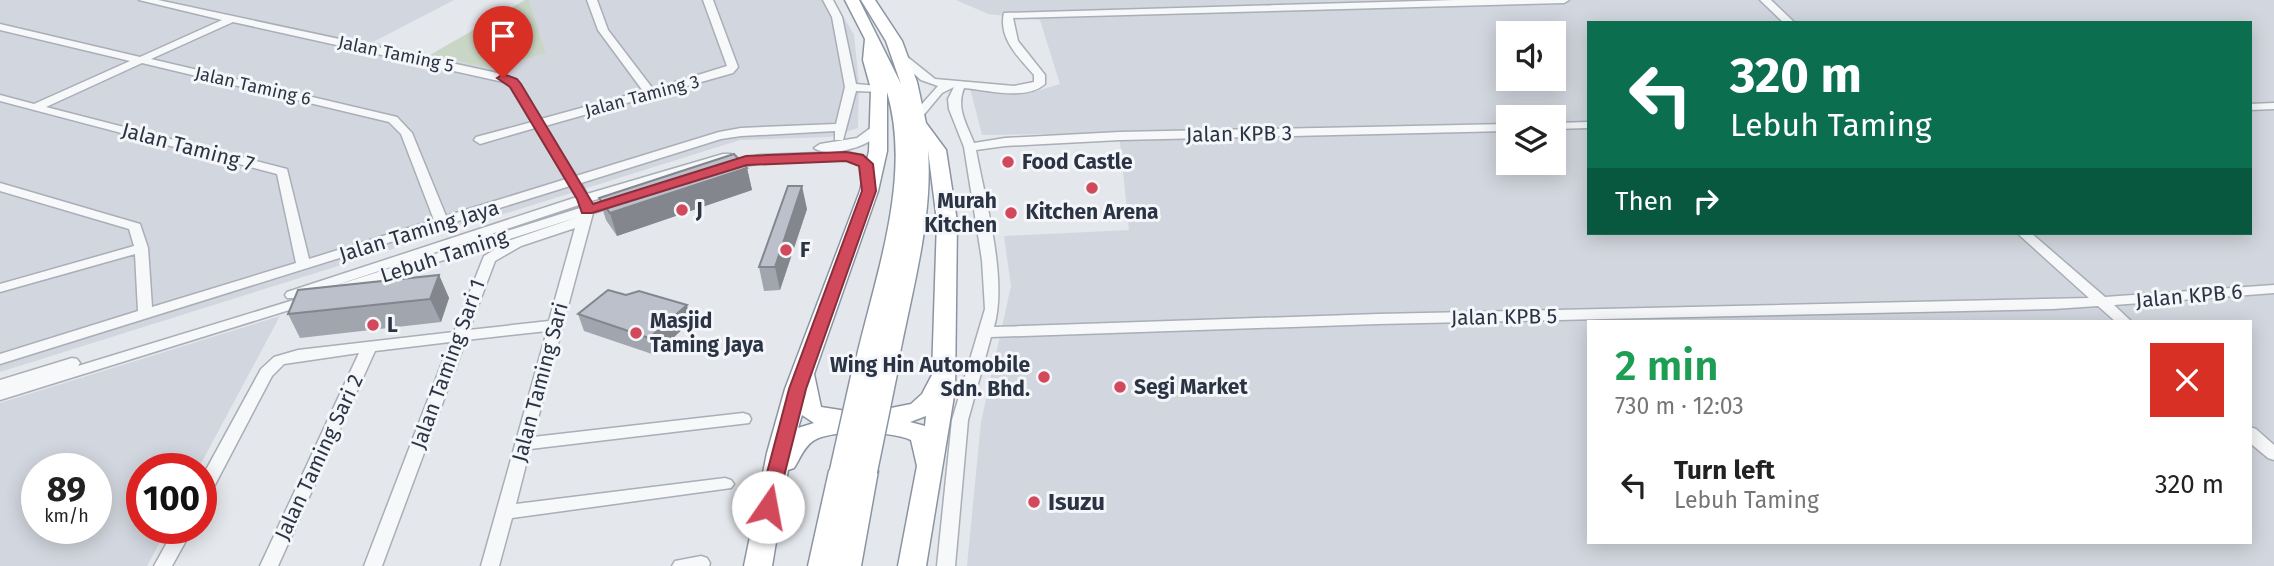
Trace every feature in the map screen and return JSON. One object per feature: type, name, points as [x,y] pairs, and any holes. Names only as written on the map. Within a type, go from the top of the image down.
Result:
[{"type":"highway","points":[[852,0],[895,89],[902,118],[902,185],[876,364]]},
{"type":"highway","points":[[822,566],[853,471],[876,364],[921,184],[919,121],[901,57],[868,0]]},
{"type":"highway","points":[[758,566],[779,453],[869,191],[880,124],[879,89],[871,60],[873,39]]},
{"type":"highway","points":[[912,566],[943,390],[947,221],[937,150],[919,121]]},
{"type":"highway","points":[[807,366],[806,404],[812,414],[828,419],[916,414],[928,405],[936,392],[943,366]]},
{"type":"highway","points":[[768,507],[794,443],[807,433],[826,428],[914,429],[923,435],[927,446],[926,479]]},
{"type":"highway","points":[[848,566],[853,471]]},
{"type":"street","name":"Jalan Taming 5","points":[[144,0],[512,81],[573,183],[585,210]]},
{"type":"street","points":[[592,0],[603,30],[651,94]]},
{"type":"street","name":"Jalan Taming 3","points":[[481,140],[719,76],[733,66],[708,0]]},
{"type":"street","points":[[828,0],[837,17],[851,87],[837,146]]},
{"type":"street","points":[[901,57],[914,65],[928,81],[1014,89],[1032,88],[1040,83],[1040,75],[1016,51],[1007,23],[1008,15],[1564,0]]},
{"type":"street","points":[[1765,0],[1788,21]]},
{"type":"street","points":[[36,107],[233,19]]},
{"type":"street","name":"Jalan Taming 6","points":[[0,27],[393,119],[406,134],[442,223]]},
{"type":"street","points":[[919,121],[933,93],[955,84]]},
{"type":"street","points":[[946,566],[960,419],[988,332],[992,309],[989,260],[970,146],[955,109],[955,84]]},
{"type":"street","points":[[851,87],[879,89]]},
{"type":"street","name":"Jalan Taming 7","points":[[0,98],[283,172],[304,266]]},
{"type":"street","points":[[2252,107],[2274,106]]},
{"type":"street","name":"Lebuh Taming","points":[[0,385],[585,210],[742,153],[861,143],[871,136],[880,124]]},
{"type":"street","points":[[1566,126],[1587,125]]},
{"type":"street","name":"Jalan Taming Jaya","points":[[0,359],[741,132],[842,127]]},
{"type":"street","name":"Jalan KPB 3","points":[[970,146],[1128,136],[1496,128]]},
{"type":"street","name":"Lebuh Taming","points":[[0,395],[731,164],[760,159],[834,156],[858,158],[866,164],[869,191]]},
{"type":"street","points":[[0,187],[135,227],[141,248],[145,314]]},
{"type":"street","name":"Jalan Taming Sari","points":[[490,566],[585,210]]},
{"type":"street","name":"Jalan Taming Sari 1","points":[[373,566],[489,259],[585,210]]},
{"type":"street","points":[[2025,235],[2123,320]]},
{"type":"street","points":[[0,288],[141,248]]},
{"type":"street","name":"Jalan KPB 6","points":[[2103,303],[2274,289]]},
{"type":"street","name":"Jalan KPB 5","points":[[988,332],[1364,320],[2103,303]]},
{"type":"street","points":[[217,466],[266,373],[279,360],[298,355],[556,325]]},
{"type":"street","name":"Jalan Taming Sari 2","points":[[269,566],[369,347]]},
{"type":"street","points":[[523,444],[743,419]]},
{"type":"street","points":[[2252,435],[2274,454]]},
{"type":"street","points":[[505,512],[725,484]]},
{"type":"street","points":[[163,566],[175,544]]},
{"type":"street","points":[[681,566],[701,563]]},
{"type":"shaded area","points":[[0,0],[454,0],[373,42],[494,69],[546,53],[529,0],[834,0],[854,35],[859,83],[858,128],[830,137],[740,140],[0,372]]},
{"type":"shaded area","points":[[956,0],[2274,0],[2274,566],[967,566],[981,422],[1011,286],[1004,236],[1129,230],[1119,133],[982,135],[970,88],[1030,93],[1060,84],[1040,20],[988,14]]},
{"type":"shaded area","points":[[280,316],[207,453],[126,453],[126,544],[159,544],[147,566],[0,566],[0,403]]},
{"type":"green space","points":[[529,0],[546,53],[494,69],[430,55]]},
{"type":"building","points":[[734,154],[747,168],[610,213],[599,198]]},
{"type":"building","points":[[788,186],[802,186],[775,267],[759,267]]},
{"type":"building","points":[[439,275],[430,299],[288,314],[298,290]]},
{"type":"building","points":[[608,290],[626,295],[639,291],[687,305],[649,338],[578,314]]},
{"type":"place","name":"Food Castle","points":[[1008,162]]},
{"type":"place","name":"Kitchen Arena","points":[[1092,188]]},
{"type":"place","name":"J","points":[[682,210]]},
{"type":"place","name":"Murah Kitchen","points":[[1011,213]]},
{"type":"place","name":"F","points":[[786,250]]},
{"type":"place","name":"L","points":[[373,325]]},
{"type":"place","name":"Masjid Taming Jaya","points":[[636,333]]},
{"type":"place","name":"Wing Hin Automobile Sdn. Bhd.","points":[[1044,377]]},
{"type":"place","name":"Segi Market","points":[[1120,387]]},
{"type":"place","name":"Isuzu","points":[[1034,502]]},
{"type":"route","points":[[503,78],[512,81],[516,87],[584,199],[587,210],[746,161],[846,156],[858,158],[866,164],[869,191],[797,389],[779,453],[768,507]]}]
